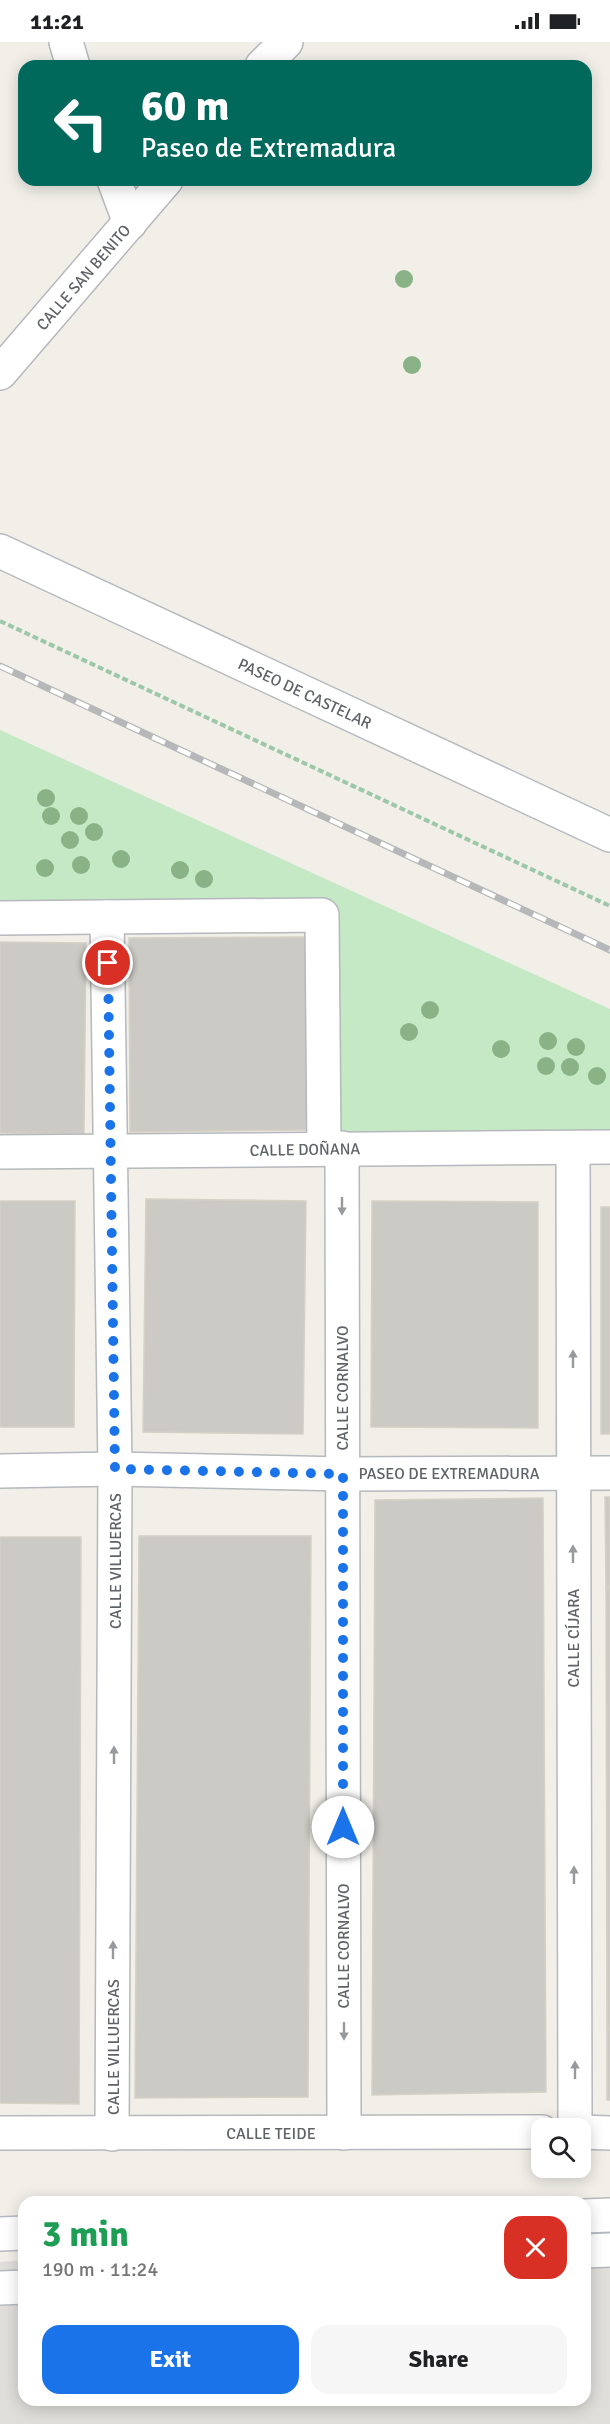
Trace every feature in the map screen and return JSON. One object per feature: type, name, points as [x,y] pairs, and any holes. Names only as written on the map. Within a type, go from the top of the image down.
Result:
[{"type":"street","points":[[66,42],[71,60]]},
{"type":"street","points":[[268,60],[286,42]]},
{"type":"street","points":[[116,186],[130,223]]},
{"type":"street","name":"CALLE SAN BENITO","points":[[0,373],[161,186]]},
{"type":"street","name":"PASEO DE CASTELAR","points":[[0,551],[610,835]]},
{"type":"street","name":"CALLE CORNALVO","points":[[107,917],[322,915],[333,1148],[343,1474],[344,2133]]},
{"type":"street","points":[[0,918],[107,917]]},
{"type":"street","name":"CALLE VILLUERCAS","points":[[107,917],[115,1469],[112,2134]]},
{"type":"street","name":"CALLE DOÑANA","points":[[0,1152],[610,1147]]},
{"type":"street","name":"CALLE CÍJARA","points":[[573,1148],[575,2118]]},
{"type":"street","name":"PASEO DE EXTREMADURA","points":[[0,1471],[115,1469],[343,1474],[610,1473]]},
{"type":"street","name":"CALLE TEIDE","points":[[0,2133],[531,2132]]},
{"type":"street","points":[[591,2132],[610,2133]]},
{"type":"street","points":[[591,2216],[610,2215]]},
{"type":"street","points":[[0,2234],[18,2233]]},
{"type":"street","points":[[591,2251],[610,2250]]},
{"type":"street","points":[[0,2288],[18,2287]]},
{"type":"path","points":[[0,621],[610,906]]},
{"type":"shaded area","points":[[610,2234],[610,2424],[0,2424],[0,2262],[18,2260],[18,2406],[591,2406],[591,2235]]},
{"type":"green space","points":[[0,730],[610,1009],[610,1147],[324,1148],[322,915],[0,918]]},
{"type":"building","points":[[306,937],[308,1130],[130,1132],[129,938]]},
{"type":"building","points":[[0,942],[86,943],[84,1134],[0,1133]]},
{"type":"building","points":[[146,1199],[306,1201],[303,1434],[143,1432]]},
{"type":"building","points":[[0,1201],[75,1201],[74,1427],[0,1427]]},
{"type":"building","points":[[372,1201],[538,1202],[538,1428],[371,1427]]},
{"type":"building","points":[[601,1207],[610,1207],[610,1434],[601,1434]]},
{"type":"building","points":[[605,1497],[610,1497],[610,1587],[606,1587]]},
{"type":"building","points":[[543,1498],[546,2092],[372,2095],[375,1500]]},
{"type":"building","points":[[139,1536],[311,1536],[308,2097],[135,2098]]},
{"type":"building","points":[[0,1537],[81,1537],[79,2104],[0,2103]]},
{"type":"building","points":[[606,1587],[610,1587],[610,2029],[607,2029]]},
{"type":"building","points":[[607,2029],[610,2029],[610,2100],[607,2100]]},
{"type":"railway","points":[[0,666],[610,950]]},
{"type":"route","points":[[108,963],[115,1469],[343,1474],[343,1827]]}]
